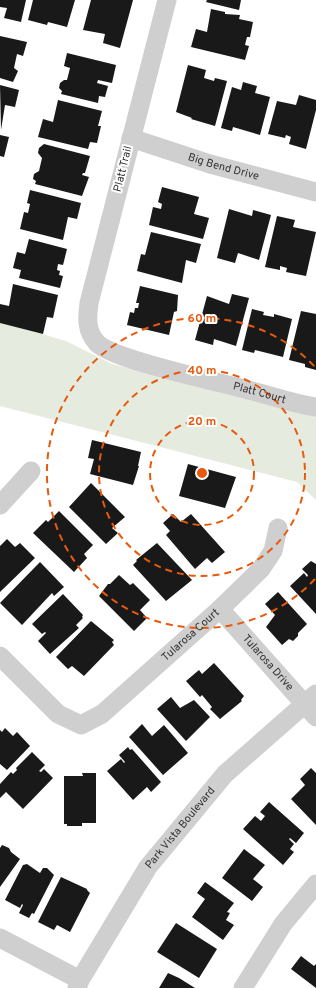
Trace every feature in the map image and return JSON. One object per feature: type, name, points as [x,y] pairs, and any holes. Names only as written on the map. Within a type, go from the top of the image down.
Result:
[{"type":"street","name":"Platt Trail","points":[[93,338],[87,323],[89,303],[167,0]]},
{"type":"street","name":"Big Bend Drive","points":[[131,138],[210,164],[316,192]]},
{"type":"street","name":"Platt Court","points":[[93,338],[98,344],[112,352],[134,359],[316,407]]},
{"type":"street","points":[[0,505],[32,471]]},
{"type":"street","name":"Tularosa Court","points":[[0,656],[58,714],[81,725],[102,714],[220,609],[261,569],[273,551],[278,528]]},
{"type":"street","name":"Tularosa Drive","points":[[220,609],[312,705]]},
{"type":"street","name":"Park Vista Boulevard","points":[[79,984],[148,867],[225,774],[312,705]]},
{"type":"street","points":[[243,988],[283,924],[316,884]]},
{"type":"street","points":[[0,938],[79,984]]},
{"type":"shaded area","points":[[0,322],[66,341],[112,364],[284,408],[316,414],[316,500],[297,482],[0,406]]},
{"type":"building","points":[[0,0],[26,0],[21,22],[4,18],[7,8],[0,7]]},
{"type":"building","points":[[33,0],[75,0],[67,27],[48,22],[47,25],[28,20]]},
{"type":"building","points":[[91,0],[133,0],[120,48],[103,43],[105,34],[83,30]]},
{"type":"building","points":[[207,0],[241,0],[239,10],[206,2]]},
{"type":"building","points":[[211,9],[225,12],[225,14],[240,15],[239,19],[253,22],[250,37],[247,37],[245,45],[249,46],[245,60],[191,47],[196,29],[207,32]]},
{"type":"building","points":[[0,36],[27,42],[23,56],[17,54],[14,68],[18,71],[13,82],[0,78]]},
{"type":"building","points":[[67,53],[116,65],[112,83],[98,80],[97,83],[108,86],[105,97],[99,96],[98,103],[61,94],[62,91],[59,88],[60,83],[67,80],[70,68],[64,66]]},
{"type":"building","points":[[188,65],[206,70],[204,78],[214,81],[215,78],[227,81],[215,126],[191,119],[192,118],[176,112]]},
{"type":"building","points":[[243,82],[257,86],[255,93],[270,97],[260,135],[233,127],[232,131],[221,128],[232,87],[241,90]]},
{"type":"building","points":[[0,85],[19,90],[15,107],[5,105],[1,130]]},
{"type":"building","points":[[299,95],[316,100],[316,110],[306,149],[289,144],[291,137],[286,135],[285,138],[268,134],[277,101],[296,105]]},
{"type":"building","points":[[58,100],[102,111],[98,126],[101,126],[97,143],[90,142],[88,149],[38,137],[43,119],[53,122]]},
{"type":"building","points":[[0,135],[9,137],[4,157],[0,156]]},
{"type":"building","points":[[44,144],[90,156],[85,173],[82,175],[89,177],[82,196],[35,184],[36,181],[33,179],[34,174],[39,171],[42,158],[38,153],[39,148]]},
{"type":"building","points":[[162,187],[199,197],[194,214],[209,218],[203,239],[149,225],[153,207],[161,209],[162,204],[158,202]]},
{"type":"building","points":[[30,190],[81,203],[77,219],[68,217],[63,240],[20,229],[24,212],[28,213],[30,204],[27,203]]},
{"type":"building","points":[[229,209],[252,216],[253,210],[271,215],[259,260],[238,253],[235,263],[217,258]]},
{"type":"building","points":[[277,216],[295,220],[293,227],[316,232],[306,276],[286,272],[287,268],[280,266],[280,270],[265,267]]},
{"type":"building","points":[[151,232],[201,244],[196,263],[186,260],[182,283],[137,271],[141,254],[145,255]]},
{"type":"building","points":[[29,239],[67,249],[63,265],[58,264],[57,270],[60,271],[59,275],[63,276],[60,288],[19,278],[21,270],[13,268],[17,252],[25,254]]},
{"type":"building","points":[[13,284],[58,295],[53,318],[47,317],[43,334],[0,323],[0,304],[9,306]]},
{"type":"building","points":[[140,286],[178,295],[177,311],[174,312],[169,335],[127,325],[130,312],[134,313],[135,308],[138,308],[139,303],[136,303]]},
{"type":"building","points":[[232,294],[249,298],[236,346],[214,339],[213,345],[195,340],[207,296],[229,304]]},
{"type":"building","points":[[252,309],[264,312],[263,315],[274,317],[274,314],[292,319],[283,357],[255,350],[254,353],[242,350]]},
{"type":"building","points":[[301,311],[316,314],[316,370],[305,367],[305,364],[289,360]]},
{"type":"building","points":[[92,440],[141,452],[139,466],[133,485],[90,474],[94,459],[88,458]]},
{"type":"building","points":[[188,464],[236,477],[225,508],[179,496]]},
{"type":"building","points":[[91,483],[125,517],[112,528],[118,533],[106,544],[69,507]]},
{"type":"building","points":[[59,511],[93,545],[84,554],[87,558],[74,572],[33,533],[46,520],[48,522]]},
{"type":"building","points":[[173,514],[181,522],[191,514],[225,552],[212,563],[207,558],[195,569],[166,535],[170,531],[163,523]]},
{"type":"building","points":[[7,539],[15,547],[20,543],[35,558],[0,592],[0,546]]},
{"type":"building","points":[[157,543],[192,580],[166,601],[133,565],[137,561],[136,560]]},
{"type":"building","points":[[311,561],[316,564],[316,614],[290,586],[304,573],[307,577],[308,575],[302,569]]},
{"type":"building","points":[[40,562],[64,587],[54,596],[52,593],[22,625],[0,603]]},
{"type":"building","points":[[119,575],[130,585],[133,583],[150,600],[140,610],[147,618],[134,631],[99,596],[108,584],[110,584]]},
{"type":"building","points":[[278,592],[307,624],[298,633],[298,636],[293,641],[289,639],[282,645],[266,627],[275,615],[265,604]]},
{"type":"building","points":[[63,594],[83,615],[83,618],[76,625],[79,628],[50,654],[38,641],[46,633],[45,632],[42,634],[32,624]]},
{"type":"building","points":[[91,621],[114,640],[112,642],[114,645],[84,676],[72,666],[68,669],[56,657]]},
{"type":"building","points":[[214,663],[244,696],[241,700],[242,701],[220,719],[210,709],[212,707],[202,695],[200,697],[186,681],[199,670],[202,674]]},
{"type":"building","points":[[171,697],[180,708],[194,700],[210,717],[186,741],[157,709]]},
{"type":"building","points":[[142,724],[152,736],[164,725],[188,753],[163,775],[129,737]]},
{"type":"building","points":[[5,728],[13,736],[17,732],[30,746],[7,770],[0,764],[0,730],[2,732]]},
{"type":"building","points":[[128,747],[130,750],[132,749],[161,782],[151,792],[147,787],[133,800],[107,771],[121,759],[124,763],[125,762],[119,755]]},
{"type":"building","points":[[32,752],[45,765],[39,771],[41,772],[44,769],[53,778],[23,809],[6,792],[0,798],[0,784],[11,772],[13,774],[17,770],[16,768]]},
{"type":"building","points":[[311,768],[316,773],[316,825],[291,799],[305,785],[300,779]]},
{"type":"building","points":[[82,773],[96,773],[96,823],[82,823],[82,826],[67,826],[67,824],[64,824],[64,776],[83,776]]},
{"type":"building","points":[[269,802],[304,833],[296,843],[290,838],[289,839],[294,844],[290,849],[294,852],[283,865],[243,829],[255,816],[261,821],[265,816],[260,812]]},
{"type":"building","points":[[2,845],[9,848],[11,852],[20,859],[0,887],[0,848]]},
{"type":"building","points":[[244,849],[265,865],[253,879],[263,887],[252,901],[222,878]]},
{"type":"building","points":[[27,864],[40,873],[43,868],[47,868],[54,875],[34,914],[32,913],[29,918],[19,913],[23,905],[22,904],[20,908],[5,900],[23,865]]},
{"type":"building","points":[[61,877],[87,889],[90,893],[70,932],[57,925],[54,930],[38,922]]},
{"type":"building","points":[[205,882],[234,903],[227,912],[230,913],[226,920],[234,925],[223,940],[192,917],[205,899],[197,893]]},
{"type":"building","points":[[176,923],[217,949],[199,978],[157,952]]},
{"type":"building","points":[[301,956],[314,966],[316,964],[316,988],[291,969]]},
{"type":"building","points":[[168,973],[179,978],[195,988],[159,988]]}]
